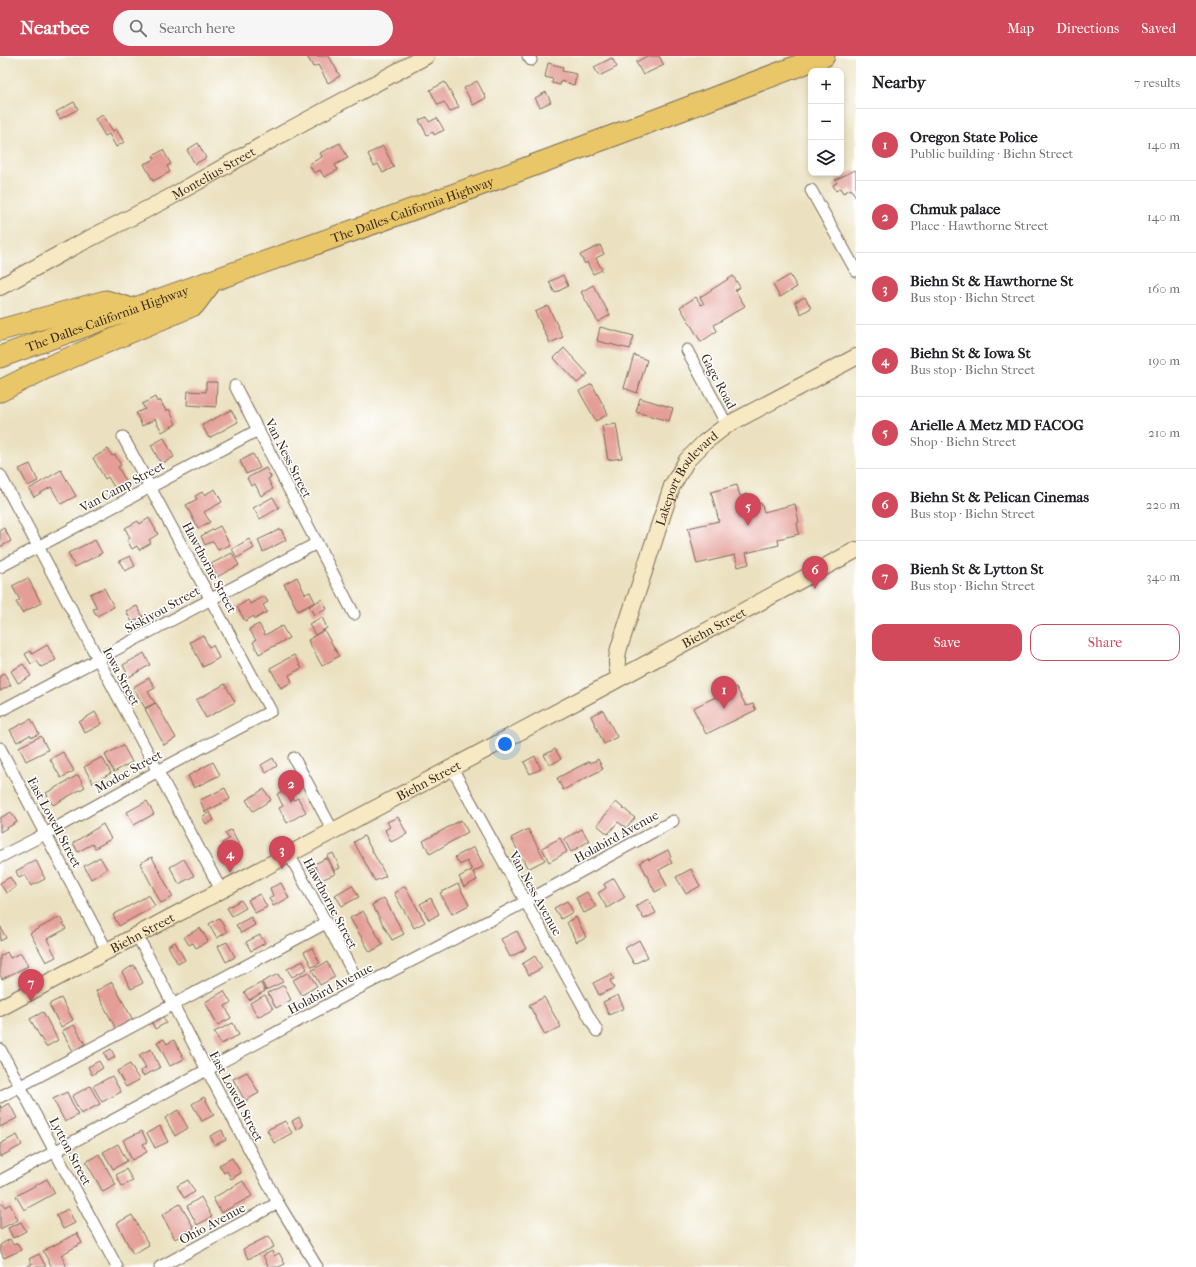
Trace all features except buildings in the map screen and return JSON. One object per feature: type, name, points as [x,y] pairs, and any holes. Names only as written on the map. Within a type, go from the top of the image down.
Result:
[{"type":"highway","name":"The Dalles-California Highway","points":[[0,358],[564,154],[824,56]]},
{"type":"highway","points":[[0,391],[46,368],[194,305],[212,281]]},
{"type":"highway","points":[[0,330],[106,301],[132,309]]},
{"type":"street","name":"Montelius Street","points":[[0,287],[71,248],[167,199],[289,130],[426,56]]},
{"type":"street","points":[[811,190],[856,271]]},
{"type":"street","name":"Gage Road","points":[[687,350],[727,425]]},
{"type":"street","name":"Lakeport Boulevard","points":[[620,677],[616,666],[619,648],[672,486],[687,460],[705,442],[727,425],[856,357]]},
{"type":"street","name":"Van Ness Street","points":[[235,386],[317,543]]},
{"type":"street","name":"Van Camp Street","points":[[0,567],[258,430]]},
{"type":"street","name":"Hawthorne Street","points":[[123,437],[151,486],[271,711]]},
{"type":"street","name":"Iowa Street","points":[[0,475],[221,890]]},
{"type":"street","points":[[317,543],[354,614]]},
{"type":"street","name":"Siskiyou Street","points":[[0,711],[317,543]]},
{"type":"street","name":"Biehn Street","points":[[0,1008],[452,768],[856,550]]},
{"type":"street","name":"Modoc Street","points":[[0,857],[271,711]]},
{"type":"street","name":"East Lowell Street","points":[[0,748],[107,951]]},
{"type":"street","points":[[294,758],[333,831]]},
{"type":"street","name":"Van Ness Avenue","points":[[452,768],[597,1031]]},
{"type":"street","name":"Holabird Avenue","points":[[0,1181],[361,987],[525,902],[673,821]]},
{"type":"street","name":"Hawthorne Street","points":[[289,854],[361,987]]},
{"type":"street","points":[[0,1097],[174,1005],[326,922]]},
{"type":"street","name":"East Lowell Street","points":[[137,935],[278,1203],[317,1267]]},
{"type":"street","name":"Lytton Street","points":[[0,1049],[117,1267]]},
{"type":"street","name":"Ohio Avenue","points":[[160,1267],[278,1203]]},
{"type":"place","name":"Arielle A Metz MD FACOG","points":[[748,526]]},
{"type":"place","name":"Biehn St & Pelican Cinemas","points":[[815,589]]},
{"type":"place","name":"Oregon State Police","points":[[724,709]]},
{"type":"place","name":"Chmuk palace","points":[[291,803]]},
{"type":"place","name":"Biehn St & Hawthorne St","points":[[282,869]]},
{"type":"place","name":"Biehn St & Iowa St","points":[[230,873]]},
{"type":"place","name":"Bienh St & Lytton St","points":[[31,1002]]}]
